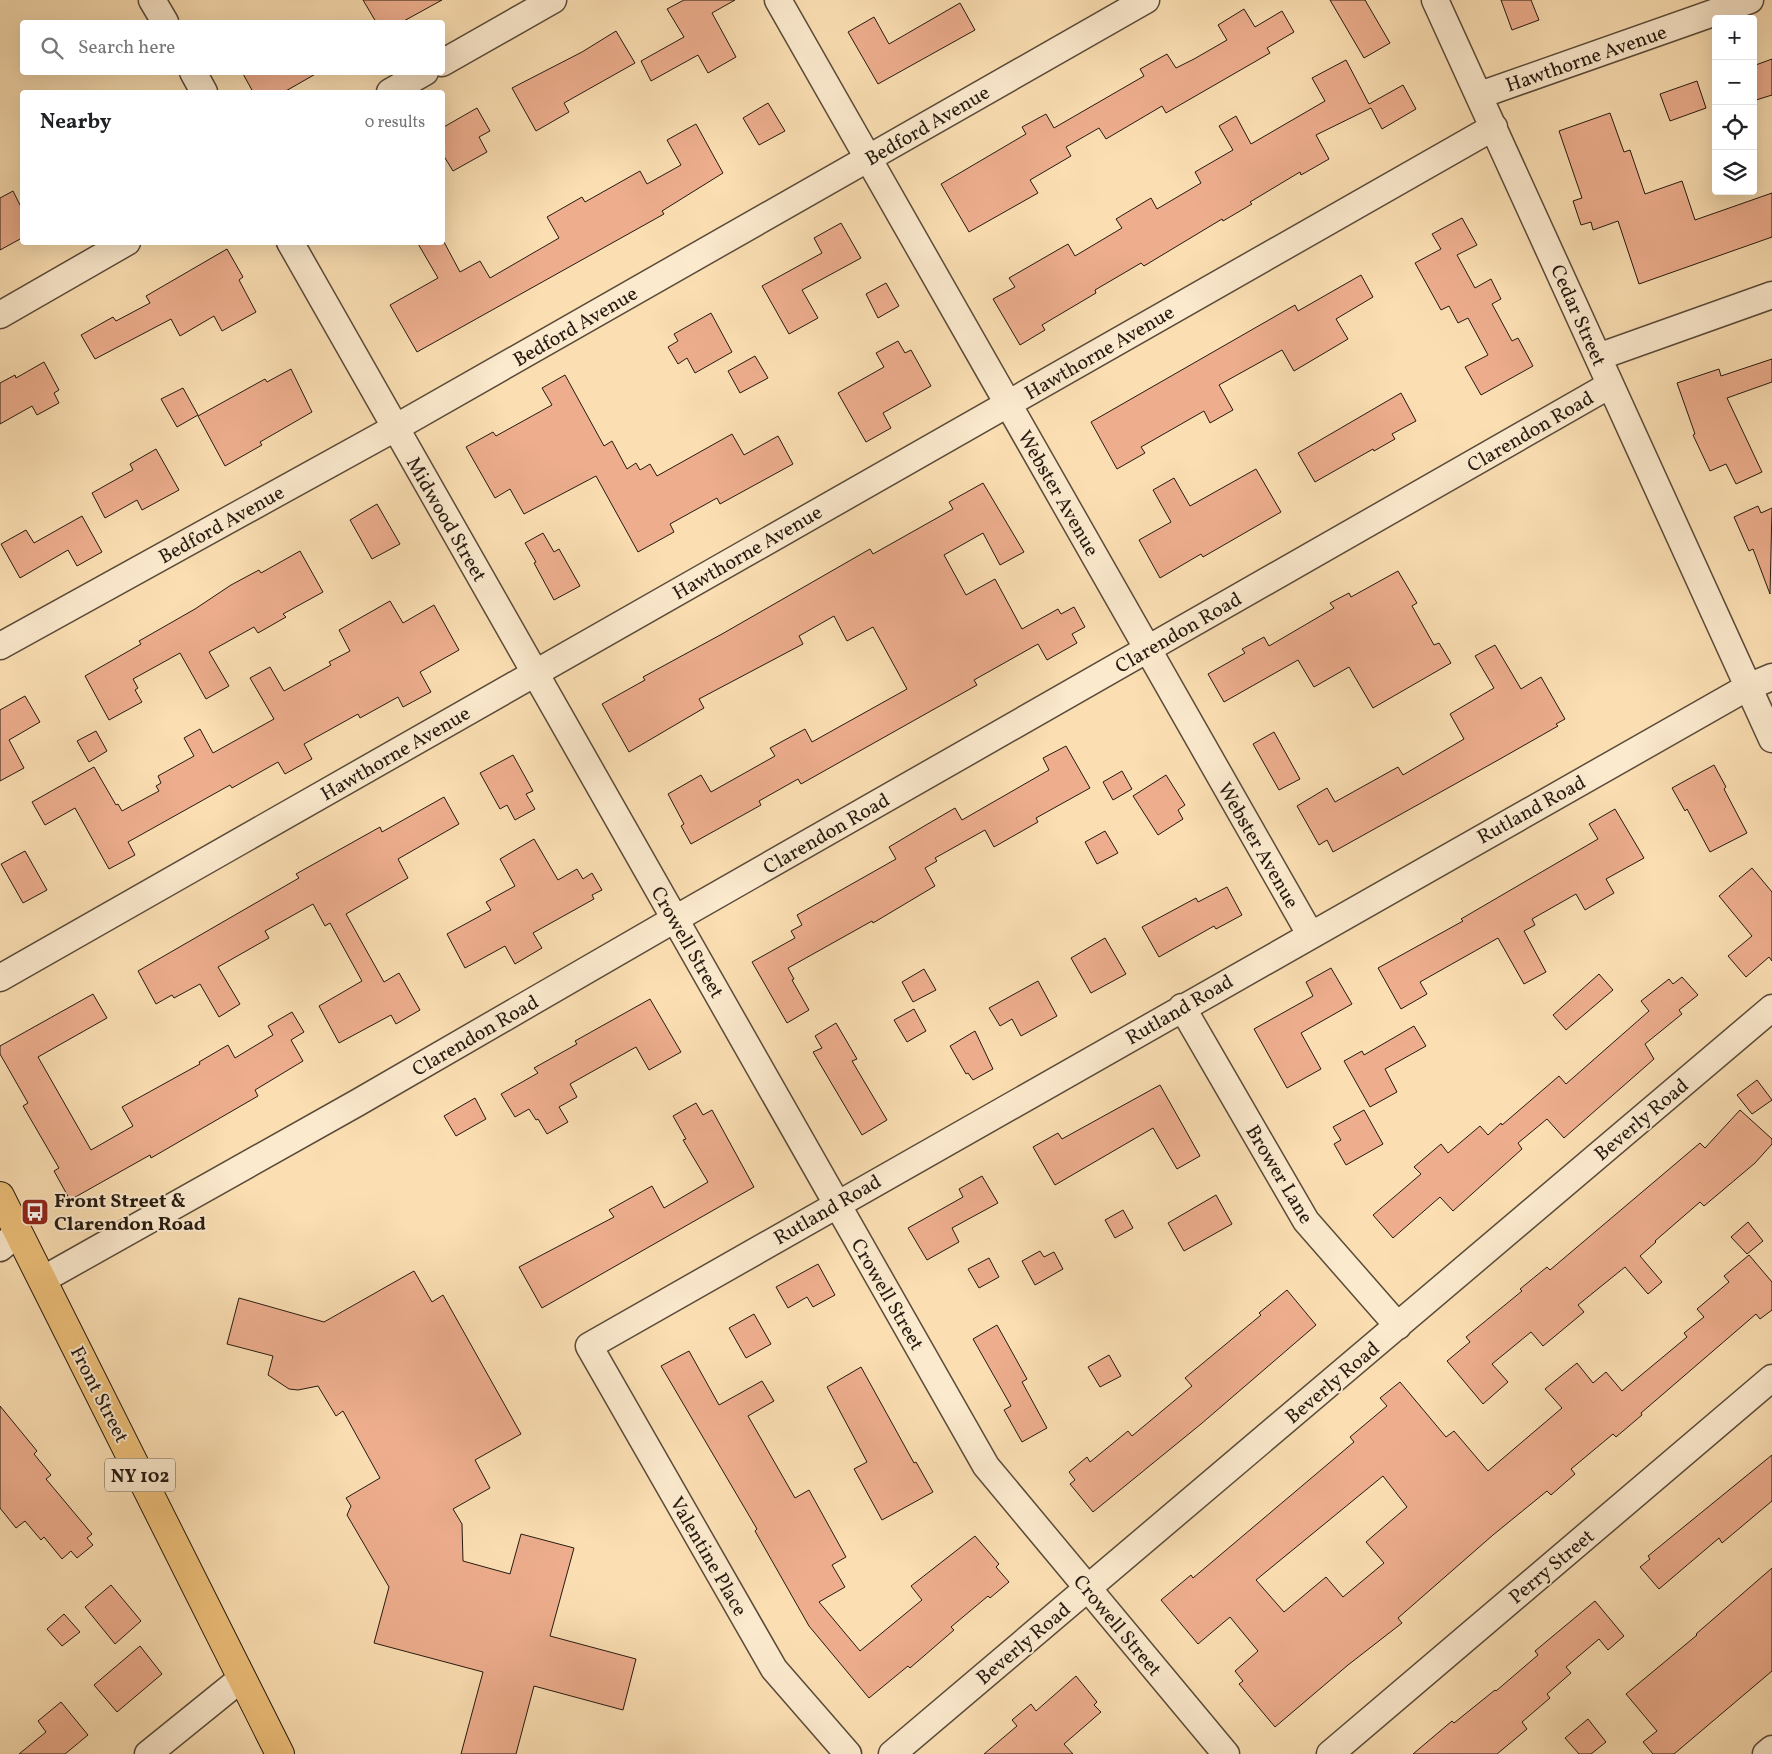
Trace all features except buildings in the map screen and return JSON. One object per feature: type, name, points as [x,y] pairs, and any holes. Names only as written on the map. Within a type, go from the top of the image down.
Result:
[{"type":"main road","name":"Front Street","points":[[0,1196],[9,1240],[42,1280],[280,1754]]},
{"type":"street","points":[[152,0],[163,20]]},
{"type":"street","points":[[445,61],[553,0]]},
{"type":"street","name":"Webster Avenue","points":[[778,0],[1310,934]]},
{"type":"street","name":"Bedford Avenue","points":[[0,646],[395,428],[1146,0]]},
{"type":"street","name":"Cedar Street","points":[[1436,0],[1772,739]]},
{"type":"street","name":"Hawthorne Avenue","points":[[1480,96],[1750,0]]},
{"type":"street","points":[[195,75],[203,90]]},
{"type":"street","points":[[394,90],[420,75]]},
{"type":"street","name":"Hawthorne Avenue","points":[[0,978],[1494,127]]},
{"type":"street","points":[[0,315],[122,245]]},
{"type":"street","name":"Midwood Street","points":[[292,245],[604,796]]},
{"type":"street","points":[[1598,357],[1772,295]]},
{"type":"street","name":"Clarendon Road","points":[[42,1280],[357,1103],[1610,384]]},
{"type":"street","name":"Rutland Road","points":[[589,1346],[1310,934],[1748,687],[1772,677]]},
{"type":"street","name":"Crowell Street","points":[[604,796],[986,1466],[1226,1754]]},
{"type":"street","name":"Brower Lane","points":[[1182,1007],[1306,1221],[1398,1326]]},
{"type":"street","name":"Beverly Road","points":[[892,1754],[1772,1008]]},
{"type":"street","name":"Valentine Place","points":[[589,1346],[774,1669],[848,1754]]},
{"type":"street","name":"Perry Street","points":[[1330,1754],[1772,1378]]},
{"type":"street","points":[[148,1754],[242,1678]]},
{"type":"street","points":[[1766,1754],[1772,1749]]},
{"type":"place","name":"Front Street & Clarendon Road","points":[[35,1212]]}]
